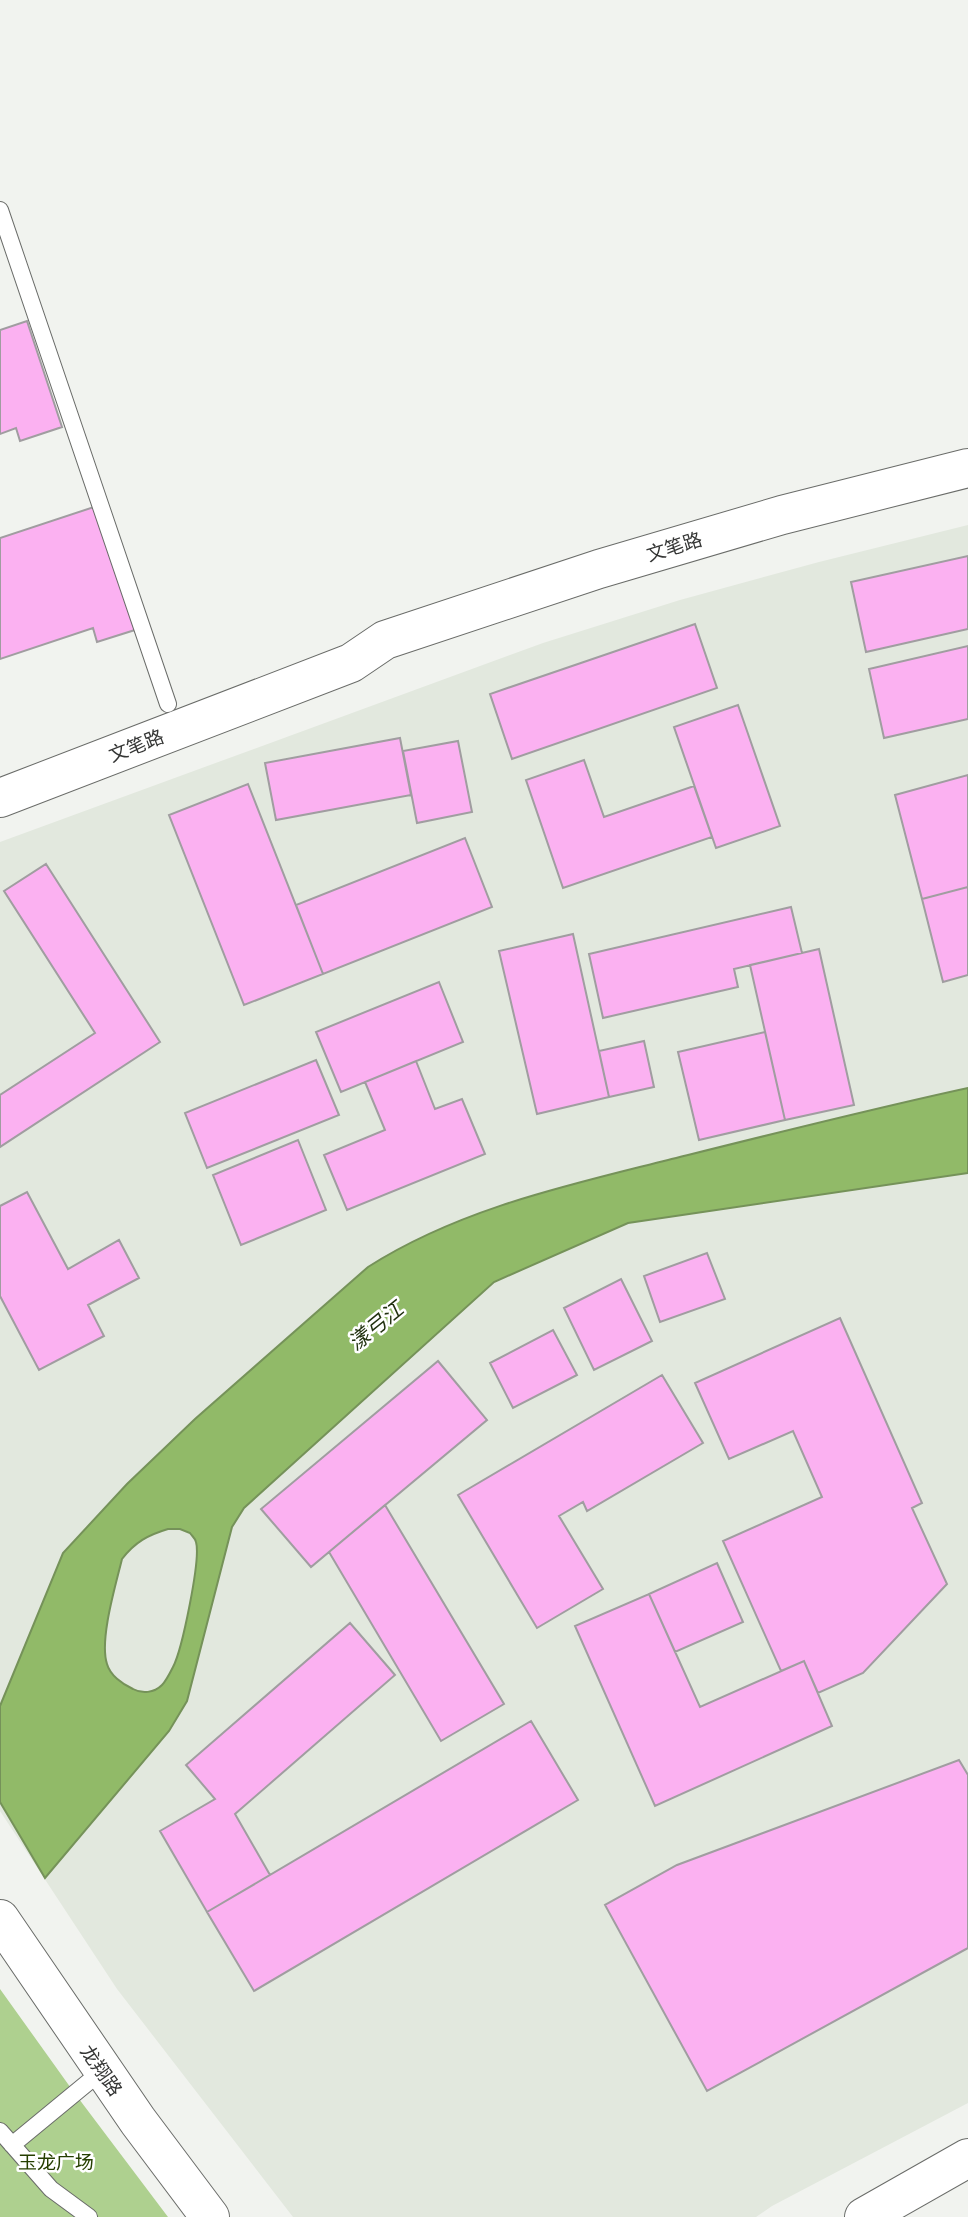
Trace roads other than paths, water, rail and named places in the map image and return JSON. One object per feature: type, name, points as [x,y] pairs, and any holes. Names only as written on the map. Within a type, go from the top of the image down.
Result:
[{"type":"street","name":"文笔路","points":[[0,798],[351,663],[385,640],[599,569],[733,529],[855,495],[968,468]]},
{"type":"street","name":"文笔路","points":[[0,770],[168,704],[346,640],[385,640]]},
{"type":"street","name":"龙翔路","points":[[0,1919],[103,2070],[209,2217]]},
{"type":"street","points":[[864,2217],[968,2158]]},
{"type":"lane","points":[[0,210],[168,704]]},
{"type":"lane","points":[[12,2145],[103,2070]]},
{"type":"lane","points":[[0,2131],[51,2189],[89,2217]]},
{"type":"water","name":"漾弓江","points":[[968,1088],[968,1173],[628,1223],[494,1282],[244,1508],[232,1527],[187,1701],[169,1731],[45,1878],[0,1802],[0,1706],[63,1553],[127,1484],[195,1419],[368,1267],[439,1229],[552,1190]],"holes":[[[180,1529],[194,1538],[197,1552],[190,1604],[181,1643],[173,1667],[159,1688],[140,1692],[117,1679],[107,1664],[105,1641],[116,1583],[122,1559],[137,1544],[161,1531]]]},
{"type":"park label","name":"玉龙广场","points":[[56,2161]]}]
